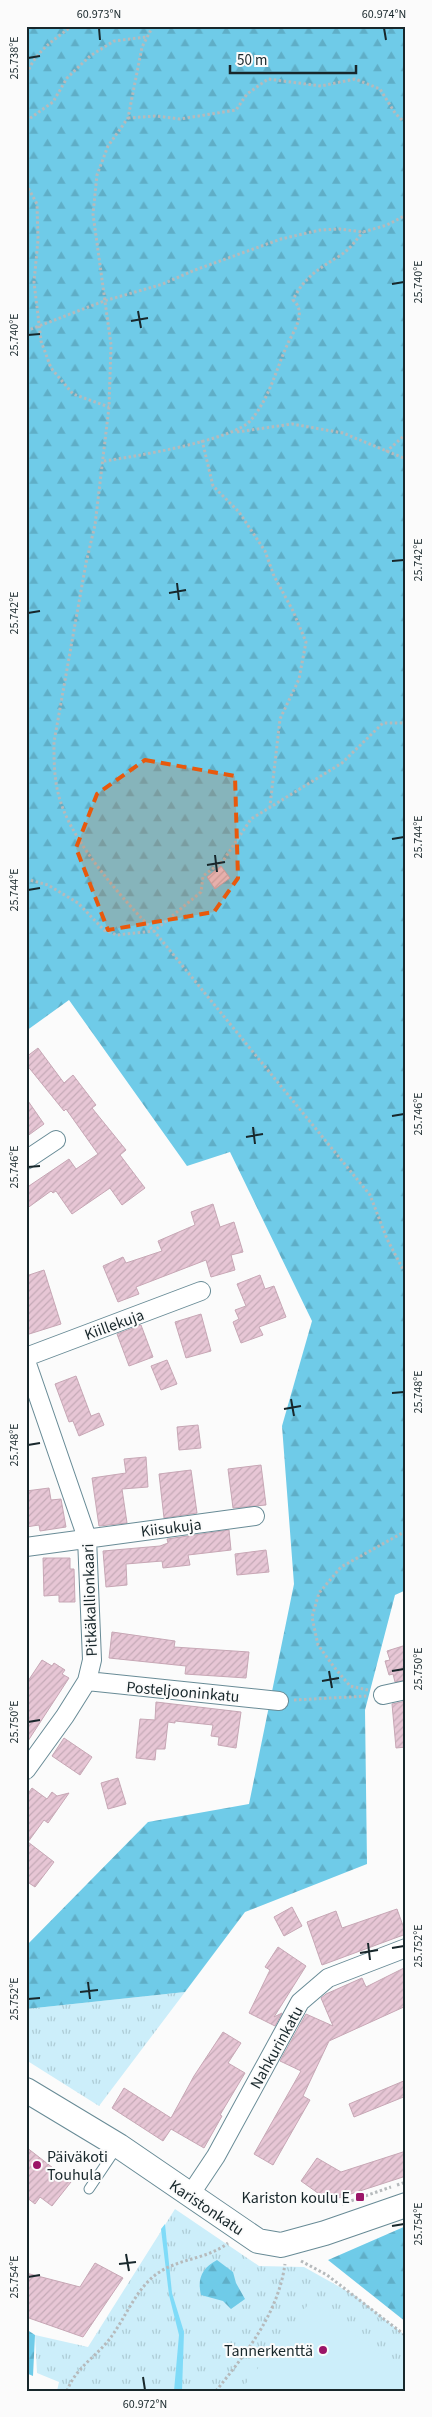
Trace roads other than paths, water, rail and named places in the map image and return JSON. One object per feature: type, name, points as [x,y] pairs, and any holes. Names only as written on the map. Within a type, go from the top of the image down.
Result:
[{"type":"street","points":[[26,1160],[56,1140]]},
{"type":"street","name":"Kiillekuja","points":[[26,1357],[201,1292]]},
{"type":"street","name":"Pitkäkallionkaari","points":[[26,1361],[87,1538],[92,1660],[87,1681],[65,1716],[26,1770]]},
{"type":"street","name":"Kiisukuja","points":[[26,1547],[255,1516]]},
{"type":"street","name":"Posteljooninkatu","points":[[87,1681],[279,1701]]},
{"type":"street","points":[[383,1695],[406,1690]]},
{"type":"street","name":"Nahkurinkatu","points":[[190,2195],[216,2156],[300,2002],[328,1978],[406,1948]]},
{"type":"street","name":"Karistonkatu","points":[[26,2090],[119,2146],[258,2241],[281,2245],[325,2233],[406,2205]]},
{"type":"lane","points":[[89,2189],[119,2146]]},
{"type":"place","name":"Päiväkoti Touhula","points":[[37,2165]]},
{"type":"place","name":"Kariston koulu E","points":[[360,2197]]},
{"type":"place","name":"Tannerkenttä","points":[[323,2350]]}]
